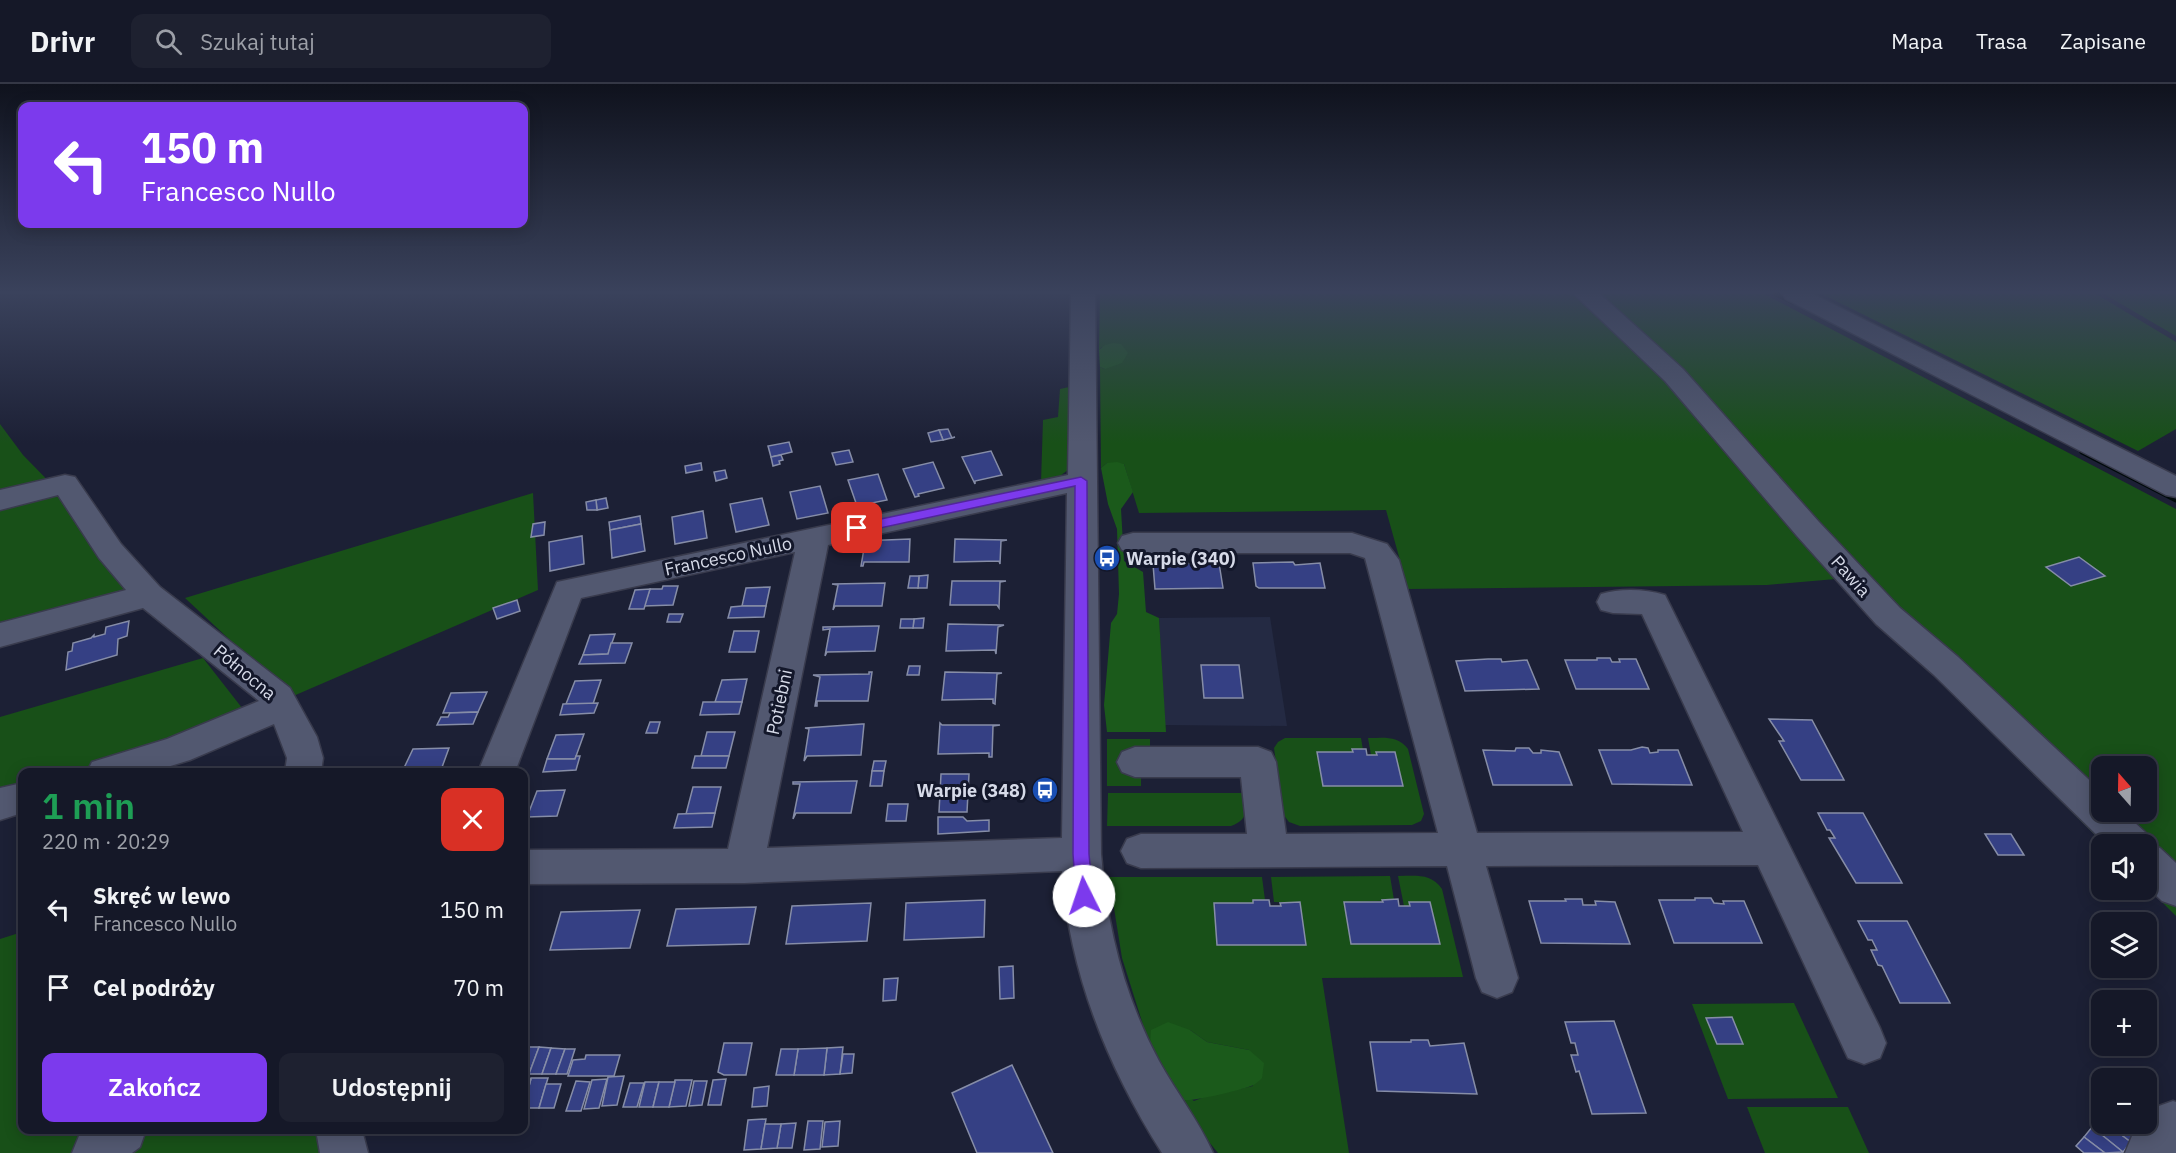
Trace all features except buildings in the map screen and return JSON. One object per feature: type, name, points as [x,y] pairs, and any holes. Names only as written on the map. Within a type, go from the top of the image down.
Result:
[{"type":"street","points":[[1082,344],[1081,854],[1091,938],[1107,990],[1129,1047],[1164,1115],[1189,1153]]},
{"type":"street","name":"Pawia","points":[[1640,344],[1674,375],[1888,616],[1946,666],[2121,834]]},
{"type":"street","points":[[1893,344],[2176,488]]},
{"type":"street","name":"Francesco Nullo","points":[[499,768],[568,590],[1081,481]]},
{"type":"street","name":"Północna","points":[[0,500],[65,484],[110,551],[149,595],[278,697],[299,737],[305,758],[304,768]]},
{"type":"street","name":"Potiebni","points":[[744,866],[814,537]]},
{"type":"street","points":[[1133,543],[1352,543],[1376,551],[1383,560],[1497,978]]},
{"type":"street","points":[[0,635],[149,595]]},
{"type":"street","points":[[1613,602],[1653,603],[1864,1043]]},
{"type":"street","points":[[118,768],[177,750],[283,706]]},
{"type":"street","points":[[1135,762],[1258,762],[1269,851]]},
{"type":"street","points":[[0,804],[18,799]]},
{"type":"street","points":[[1141,851],[1770,848]]},
{"type":"street","points":[[528,867],[744,866],[1081,854]]},
{"type":"street","points":[[2157,871],[2176,889]]},
{"type":"street","points":[[96,1153],[118,1134]]},
{"type":"street","points":[[340,1134],[344,1153]]},
{"type":"shaded area","points":[[1270,617],[1287,726],[1165,725],[1159,618]]},
{"type":"green space","points":[[1099,344],[1860,344],[2176,509],[2176,916],[2157,897],[2157,834],[2094,834],[1836,579],[1767,585],[1408,589],[1386,510],[1139,513],[1124,464],[1107,463],[1101,468],[1100,367],[1105,369],[1102,347],[1099,350]]},
{"type":"green space","points":[[1121,344],[1128,353],[1122,363],[1105,369],[1100,367],[1099,350],[1105,345]]},
{"type":"green space","points":[[1922,344],[2176,344],[2176,429],[2138,451]]},
{"type":"green space","points":[[1069,387],[1069,469],[1060,476],[1041,482],[1043,420],[1058,417],[1060,389]]},
{"type":"green space","points":[[0,424],[23,455],[64,497],[137,593],[0,630]]},
{"type":"green space","points":[[1107,463],[1124,464],[1133,492],[1121,509],[1124,561],[1143,572],[1146,612],[1159,618],[1166,732],[1107,732],[1104,705],[1111,623],[1117,614],[1119,594],[1117,529],[1108,504],[1101,468]]},
{"type":"green space","points":[[533,493],[538,590],[291,697],[185,598]]},
{"type":"green space","points":[[203,658],[246,713],[215,728],[83,768],[18,768],[18,788],[0,794],[0,717]]},
{"type":"green space","points":[[1285,738],[1361,738],[1363,750],[1318,752],[1403,785],[1395,752],[1377,752],[1377,755],[1371,755],[1368,738],[1390,738],[1400,741],[1408,749],[1424,814],[1421,821],[1412,825],[1300,826],[1289,822],[1283,814],[1274,748]]},
{"type":"green space","points":[[1107,739],[1150,739],[1150,753],[1141,771],[1141,786],[1107,786]]},
{"type":"green space","points":[[1108,793],[1243,793],[1245,813],[1241,820],[1231,826],[1107,826]]},
{"type":"green space","points":[[1390,876],[1394,900],[1344,903],[1351,944],[1440,944],[1430,902],[1410,902],[1410,906],[1404,906],[1398,876],[1428,878],[1442,889],[1463,977],[1322,978],[1349,1153],[1218,1153],[1187,1115],[1173,1086],[1194,1101],[1253,1086],[1249,1050],[1207,1042],[1190,1030],[1150,1047],[1122,958],[1109,877],[1262,877],[1265,900],[1253,900],[1253,903],[1214,903],[1217,945],[1306,945],[1300,903],[1274,902],[1271,877]]},
{"type":"green space","points":[[18,933],[18,1134],[327,1134],[331,1153],[0,1153],[0,939]]},
{"type":"green space","points":[[1794,1003],[1838,1098],[1728,1099],[1692,1004]]},
{"type":"green space","points":[[1168,1022],[1190,1030],[1207,1042],[1249,1050],[1264,1063],[1262,1078],[1257,1083],[1236,1090],[1184,1100],[1150,1047],[1151,1030]]},
{"type":"green space","points":[[1747,1107],[1848,1107],[1869,1153],[1765,1153]]},
{"type":"waterway","points":[[2082,452],[2176,500]]},
{"type":"place","name":"Warpie (340)","points":[[1107,558]]},
{"type":"place","name":"Warpie (348)","points":[[1045,790]]},
{"type":"route","points":[[857,528],[1081,481],[1081,854],[1084,896]]}]
